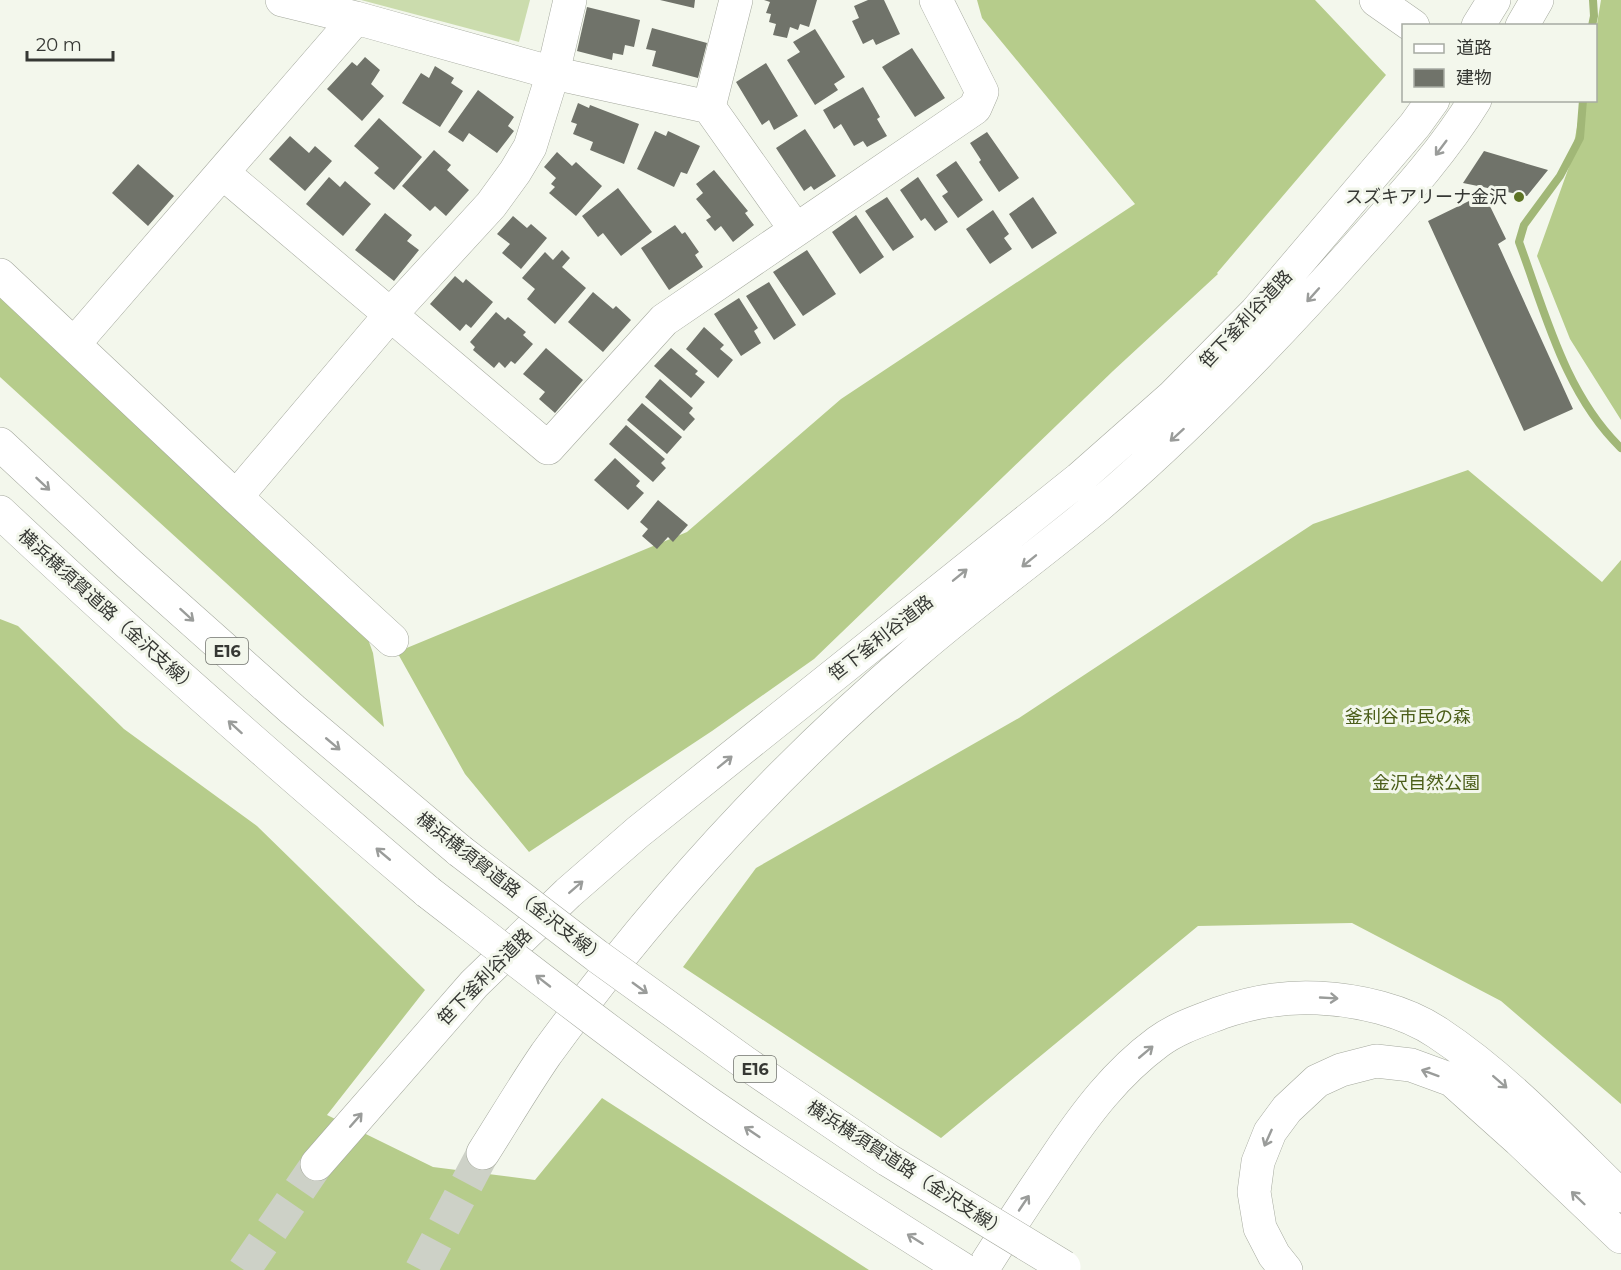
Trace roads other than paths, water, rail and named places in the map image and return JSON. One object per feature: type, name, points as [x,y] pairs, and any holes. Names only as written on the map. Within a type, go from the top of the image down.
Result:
[{"type":"main road","points":[[282,0],[356,18],[552,73],[709,107],[796,230]]},
{"type":"main road","points":[[236,497],[391,314],[490,205],[515,172],[530,147],[570,0]]},
{"type":"main road","points":[[709,107],[736,0]]},
{"type":"main road","points":[[223,172],[548,448],[664,320],[975,108],[982,92],[936,0]]},
{"type":"main road","points":[[1376,0],[1410,24]]},
{"type":"main road","points":[[1479,24],[1494,0]]},
{"type":"main road","points":[[1523,24],[1537,0]]},
{"type":"main road","points":[[74,344],[356,18]]},
{"type":"main road","name":"笹下釜利谷道路","points":[[317,1164],[474,984],[568,893],[638,832],[1079,479],[1173,396],[1256,312],[1415,125],[1432,102]]},
{"type":"main road","name":"笹下釜利谷道路","points":[[483,1153],[545,1056],[635,939],[713,848],[786,773],[917,650],[1098,506],[1196,418],[1280,333],[1417,179],[1474,102]]},
{"type":"main road","points":[[0,275],[392,640]]},
{"type":"main road","name":"横浜横須賀道路（金沢支線）","points":[[0,444],[129,564],[293,710],[460,851],[597,956],[744,1062],[888,1160],[1067,1269]]},
{"type":"main road","name":"横浜横須賀道路（金沢支線）","points":[[0,512],[104,610],[261,750],[428,892],[570,1002],[708,1103],[865,1208],[964,1270]]},
{"type":"main road","points":[[982,1270],[1023,1205],[1087,1112],[1121,1072],[1160,1040],[1187,1025],[1244,1005],[1271,999],[1299,996],[1341,999],[1413,1019],[1437,1032],[1471,1056],[1517,1096],[1621,1196]]},
{"type":"main road","points":[[1286,1270],[1274,1255],[1260,1228],[1254,1192],[1258,1162],[1270,1132],[1287,1109],[1317,1081],[1341,1070],[1376,1061],[1411,1065],[1452,1080],[1621,1237]]},
{"type":"waterway","points":[[1592,24],[1593,0]]},
{"type":"waterway","points":[[1583,102],[1580,138],[1560,176],[1524,225],[1519,242],[1548,324],[1571,378],[1602,427],[1621,448]]},
{"type":"tunnel","points":[[421,1270],[483,1153]]},
{"type":"tunnel","points":[[244,1270],[317,1164]]},
{"type":"place","name":"スズキアリーナ金沢","points":[[1519,197]]},
{"type":"park label","name":"釜利谷市民の森","points":[[1408,717]]},
{"type":"park label","name":"金沢自然公園","points":[[1426,783]]}]
